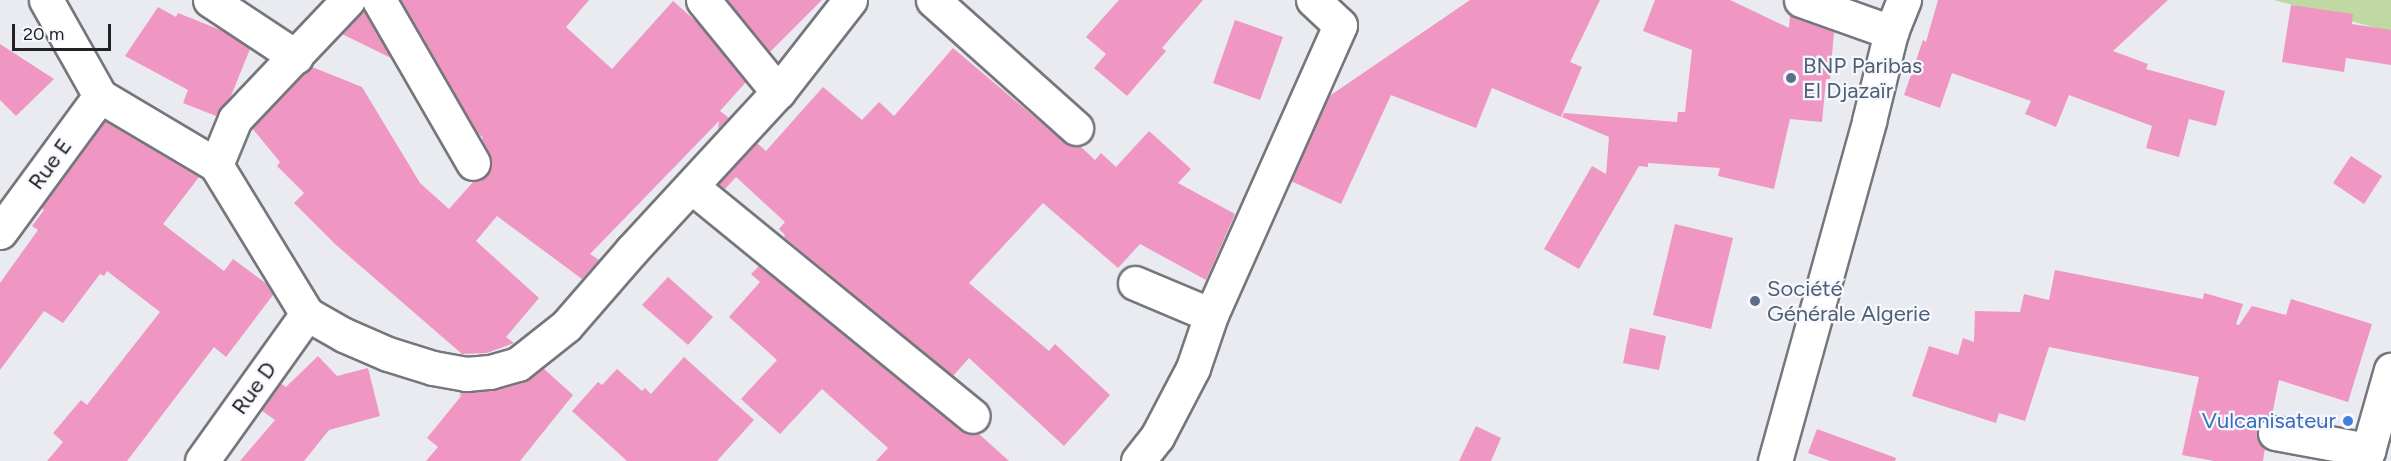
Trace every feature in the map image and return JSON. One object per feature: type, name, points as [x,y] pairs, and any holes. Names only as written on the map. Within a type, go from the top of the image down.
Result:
[{"type":"street","points":[[46,0],[100,96],[216,165],[307,314],[344,335],[388,354],[433,368],[466,374],[490,372],[518,364],[566,326],[632,250],[778,92],[850,0]]},
{"type":"street","points":[[210,0],[296,57]]},
{"type":"street","points":[[216,165],[235,119],[348,0]]},
{"type":"street","points":[[379,0],[472,163]]},
{"type":"street","points":[[703,0],[778,92]]},
{"type":"street","points":[[933,0],[1076,128]]},
{"type":"street","points":[[1138,461],[1157,437],[1193,368],[1211,315],[1340,25],[1313,0]]},
{"type":"street","points":[[1801,0],[1891,32]]},
{"type":"street","points":[[1775,461],[1869,121],[1891,32],[1904,0]]},
{"type":"street","name":"Rue E","points":[[0,232],[100,96]]},
{"type":"street","points":[[692,187],[972,416]]},
{"type":"street","points":[[1135,283],[1211,315]]},
{"type":"street","name":"Rue D","points":[[201,461],[307,314]]},
{"type":"street","points":[[2275,433],[2366,456],[2391,370]]},
{"type":"green space","points":[[2274,0],[2391,0],[2391,32]]},
{"type":"building","points":[[401,0],[589,0],[566,27],[612,69],[673,1],[698,23],[746,82],[720,111],[729,118],[718,129],[719,121],[590,254],[599,260],[582,279],[497,216],[476,241],[539,298],[506,337],[514,343],[487,353],[462,354],[335,244],[294,203],[304,193],[277,166],[280,162],[252,128],[312,67],[362,87],[420,183],[449,209],[473,182],[483,179],[489,173],[492,162],[481,140],[483,138],[477,132]]},
{"type":"building","points":[[727,0],[822,0],[770,52]]},
{"type":"building","points":[[1119,0],[1203,0],[1162,48],[1166,51],[1127,96],[1094,68],[1106,54],[1086,37]]},
{"type":"building","points":[[1470,0],[1600,0],[1570,62],[1582,67],[1561,117],[1492,88],[1476,128],[1391,95],[1341,204],[1291,181],[1328,97]]},
{"type":"building","points":[[1655,0],[1730,0],[1789,28],[1790,15],[1834,32],[1830,79],[1826,79],[1822,122],[1790,119],[1774,189],[1718,176],[1720,168],[1648,163],[1648,167],[1639,166],[1579,269],[1544,249],[1592,166],[1606,174],[1609,137],[1562,117],[1564,113],[1677,122],[1678,112],[1685,112],[1692,50],[1643,31]]},
{"type":"building","points":[[1938,0],[2168,0],[2113,51],[2148,64],[2146,69],[2225,91],[2216,126],[2189,119],[2179,157],[2146,148],[2152,126],[2069,95],[2056,127],[2025,114],[2031,101],[1952,73],[1940,108],[1904,95],[1923,40],[1926,42]]},
{"type":"building","points":[[2291,5],[2353,14],[2352,24],[2391,30],[2391,65],[2346,58],[2344,72],[2282,62]]},
{"type":"building","points":[[158,7],[176,17],[178,13],[223,31],[250,49],[231,96],[216,116],[183,103],[188,90],[125,56]]},
{"type":"building","points":[[363,10],[391,58],[342,34]]},
{"type":"building","points":[[1235,20],[1283,37],[1260,100],[1213,83]]},
{"type":"building","points":[[0,44],[54,79],[16,116],[0,100]]},
{"type":"building","points":[[953,48],[1064,142],[1072,146],[1080,146],[1095,160],[1101,153],[1116,167],[1149,131],[1191,169],[1178,183],[1235,214],[1206,280],[1140,244],[1118,268],[1043,203],[969,283],[1049,351],[1055,344],[1110,395],[1064,446],[969,358],[953,376],[784,237],[785,235],[779,229],[785,222],[736,177],[725,189],[718,184],[757,143],[766,151],[823,87],[862,120],[879,102],[894,116]]},
{"type":"building","points":[[105,121],[199,177],[163,224],[224,271],[233,259],[267,284],[273,295],[226,357],[214,347],[127,461],[47,461],[63,442],[53,433],[81,400],[87,405],[160,312],[107,271],[104,276],[100,274],[63,323],[44,311],[0,370],[0,283],[38,230],[32,226],[44,210],[41,207]]},
{"type":"building","points":[[2351,156],[2382,176],[2364,204],[2333,183]]},
{"type":"building","points":[[1675,224],[1733,238],[1711,329],[1653,315]]},
{"type":"building","points":[[759,266],[961,431],[979,434],[1009,461],[876,461],[888,448],[822,389],[780,434],[741,399],[777,360],[729,317],[760,282],[751,274]]},
{"type":"building","points":[[2055,270],[2203,299],[2204,293],[2243,304],[2236,324],[2239,325],[2252,306],[2286,315],[2291,299],[2372,324],[2348,402],[2279,380],[2272,415],[2261,420],[2257,429],[2258,440],[2265,448],[2263,461],[2214,461],[2182,455],[2199,377],[2049,347],[2025,421],[1999,413],[1996,423],[1912,396],[1929,346],[1958,355],[1963,338],[1974,342],[1975,311],[2020,312],[2024,294],[2049,300]]},
{"type":"building","points":[[668,277],[713,317],[688,345],[642,305]]},
{"type":"building","points":[[1630,328],[1666,336],[1659,370],[1623,363]]},
{"type":"building","points":[[318,356],[337,376],[368,368],[380,416],[329,430],[304,461],[240,461],[275,420],[261,410],[280,383],[286,387]]},
{"type":"building","points":[[684,357],[754,420],[717,461],[627,461],[572,411],[598,382],[602,385],[617,369],[642,391],[645,388],[651,394]]},
{"type":"building","points":[[543,368],[573,395],[520,461],[426,461],[438,447],[427,438],[462,395],[459,396],[462,392],[492,391],[523,382]]},
{"type":"building","points":[[1476,426],[1501,438],[1491,461],[1459,461]]},
{"type":"building","points":[[1817,429],[1896,458],[1895,461],[1830,461],[1808,453]]},
{"type":"place","name":"BNP Paribas El Djazaïr","points":[[1791,78]]},
{"type":"place","name":"Société Générale Algerie","points":[[1755,301]]},
{"type":"place","name":"Vulcanisateur","points":[[2348,421]]}]
